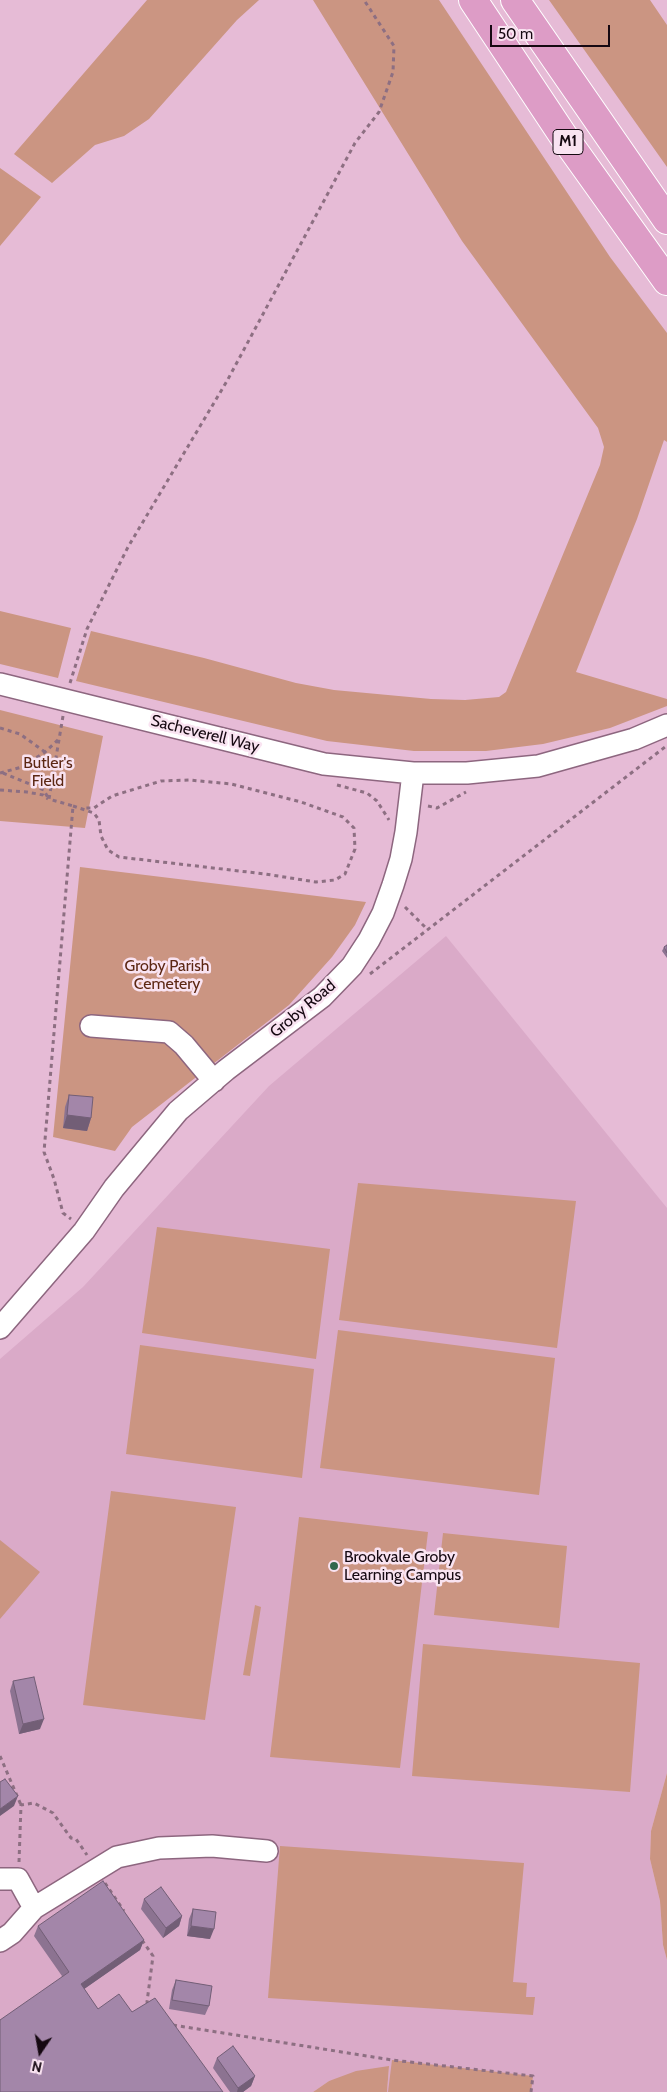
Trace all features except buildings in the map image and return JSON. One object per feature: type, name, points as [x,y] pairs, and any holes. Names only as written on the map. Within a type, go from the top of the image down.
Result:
[{"type":"highway","name":"M1","points":[[473,0],[564,137],[667,281]]},
{"type":"highway","name":"M1","points":[[515,0],[667,220]]},
{"type":"street","name":"Sacheverell Way","points":[[0,684],[60,712],[324,764],[412,773]]},
{"type":"street","points":[[412,773],[467,773],[538,766],[634,739],[667,725]]},
{"type":"street","name":"Groby Road","points":[[0,1328],[84,1231],[114,1188],[178,1111],[331,989],[352,966],[369,940],[391,893],[401,859],[412,773]]},
{"type":"street","points":[[91,1026],[169,1032],[184,1045],[214,1081]]},
{"type":"street","points":[[0,1941],[12,1932],[34,1908],[117,1857],[159,1848],[212,1846],[267,1851]]},
{"type":"street","points":[[9,1879],[34,1908]]},
{"type":"path","points":[[49,799],[59,739],[60,712],[87,629],[128,547],[227,381],[355,143],[379,112],[393,72],[394,46],[364,0]]},
{"type":"path","points":[[60,712],[71,721]]},
{"type":"path","points":[[0,728],[20,734],[45,752]]},
{"type":"path","points":[[1,772],[22,767],[45,752],[59,739]]},
{"type":"path","points":[[365,978],[667,745]]},
{"type":"path","points":[[1,772],[44,790],[49,799]]},
{"type":"path","points":[[0,790],[43,795],[49,799],[83,808],[94,813],[98,820],[101,836],[108,850],[119,857],[265,874],[316,882],[335,880],[345,874],[355,849],[354,828],[343,817],[301,802],[230,784],[189,780],[161,781],[112,796],[94,808],[83,808]]},
{"type":"path","points":[[331,784],[367,794],[377,801],[390,822]]},
{"type":"path","points":[[74,806],[44,1152],[54,1179],[63,1213],[84,1231]]},
{"type":"path","points":[[391,893],[427,929]]},
{"type":"path","points":[[0,1756],[22,1805],[9,1879]]},
{"type":"path","points":[[22,1805],[34,1803],[53,1813],[71,1838],[76,1839],[127,1916]]},
{"type":"path","points":[[137,1932],[152,1956],[147,2002],[152,2008]]},
{"type":"path","points":[[165,2024],[392,2060],[533,2076],[531,2092]]},
{"type":"shaded area","name":"Brookvale Groby Learning Campus","points":[[446,936],[667,1208],[667,1773],[651,1831],[650,1859],[660,1901],[663,1945],[667,1960],[667,2092],[387,2092],[389,2067],[329,2081],[313,2092],[0,2092],[0,1359],[83,1287],[269,1086]]},
{"type":"green space","points":[[147,0],[259,0],[237,20],[149,119],[124,136],[95,145],[52,183],[14,154]]},
{"type":"green space","points":[[313,0],[439,0],[610,257],[667,333],[667,442],[664,440],[637,519],[576,672],[667,699],[667,706],[610,728],[543,744],[486,751],[414,751],[327,741],[76,681],[91,631],[204,658],[296,683],[334,690],[431,699],[465,700],[499,697],[506,692],[600,465],[604,447],[598,428],[462,241]]},
{"type":"green space","points":[[549,0],[650,0],[667,25],[667,167]]},
{"type":"green space","points":[[0,168],[41,197],[0,246]]},
{"type":"green space","points":[[0,611],[71,628],[58,678],[0,664]]},
{"type":"green space","name":"Butler's Field","points":[[0,710],[103,736],[85,828],[0,821]]},
{"type":"green space","name":"Groby Parish Cemetery","points":[[80,867],[366,902],[355,925],[332,957],[289,1005],[132,1127],[115,1151],[53,1137]]},
{"type":"green space","points":[[358,1183],[576,1201],[557,1348],[339,1320]]},
{"type":"green space","points":[[157,1227],[330,1249],[316,1359],[142,1333]]},
{"type":"green space","points":[[338,1330],[555,1358],[539,1495],[320,1468]]},
{"type":"green space","points":[[140,1345],[314,1369],[302,1478],[126,1454]]},
{"type":"green space","points":[[111,1491],[236,1507],[205,1720],[83,1705]]},
{"type":"green space","points":[[299,1517],[428,1532],[400,1768],[270,1757]]},
{"type":"green space","points":[[443,1533],[567,1546],[559,1628],[434,1615]]},
{"type":"green space","points":[[0,1540],[40,1572],[0,1619]]},
{"type":"green space","points":[[255,1605],[261,1607],[250,1676],[243,1675]]},
{"type":"green space","points":[[423,1644],[640,1663],[630,1792],[412,1776]]},
{"type":"green space","points":[[667,1773],[667,1960],[663,1945],[660,1901],[650,1859],[651,1831]]},
{"type":"green space","points":[[280,1846],[524,1863],[513,1982],[527,1983],[526,1997],[535,1997],[533,2015],[268,1998]]},
{"type":"green space","points":[[392,2060],[533,2076],[531,2092],[388,2092]]},
{"type":"green space","points":[[389,2066],[387,2092],[313,2092],[329,2081],[356,2071]]},
{"type":"place","name":"Brookvale Groby Learning Campus","points":[[334,1566]]}]
